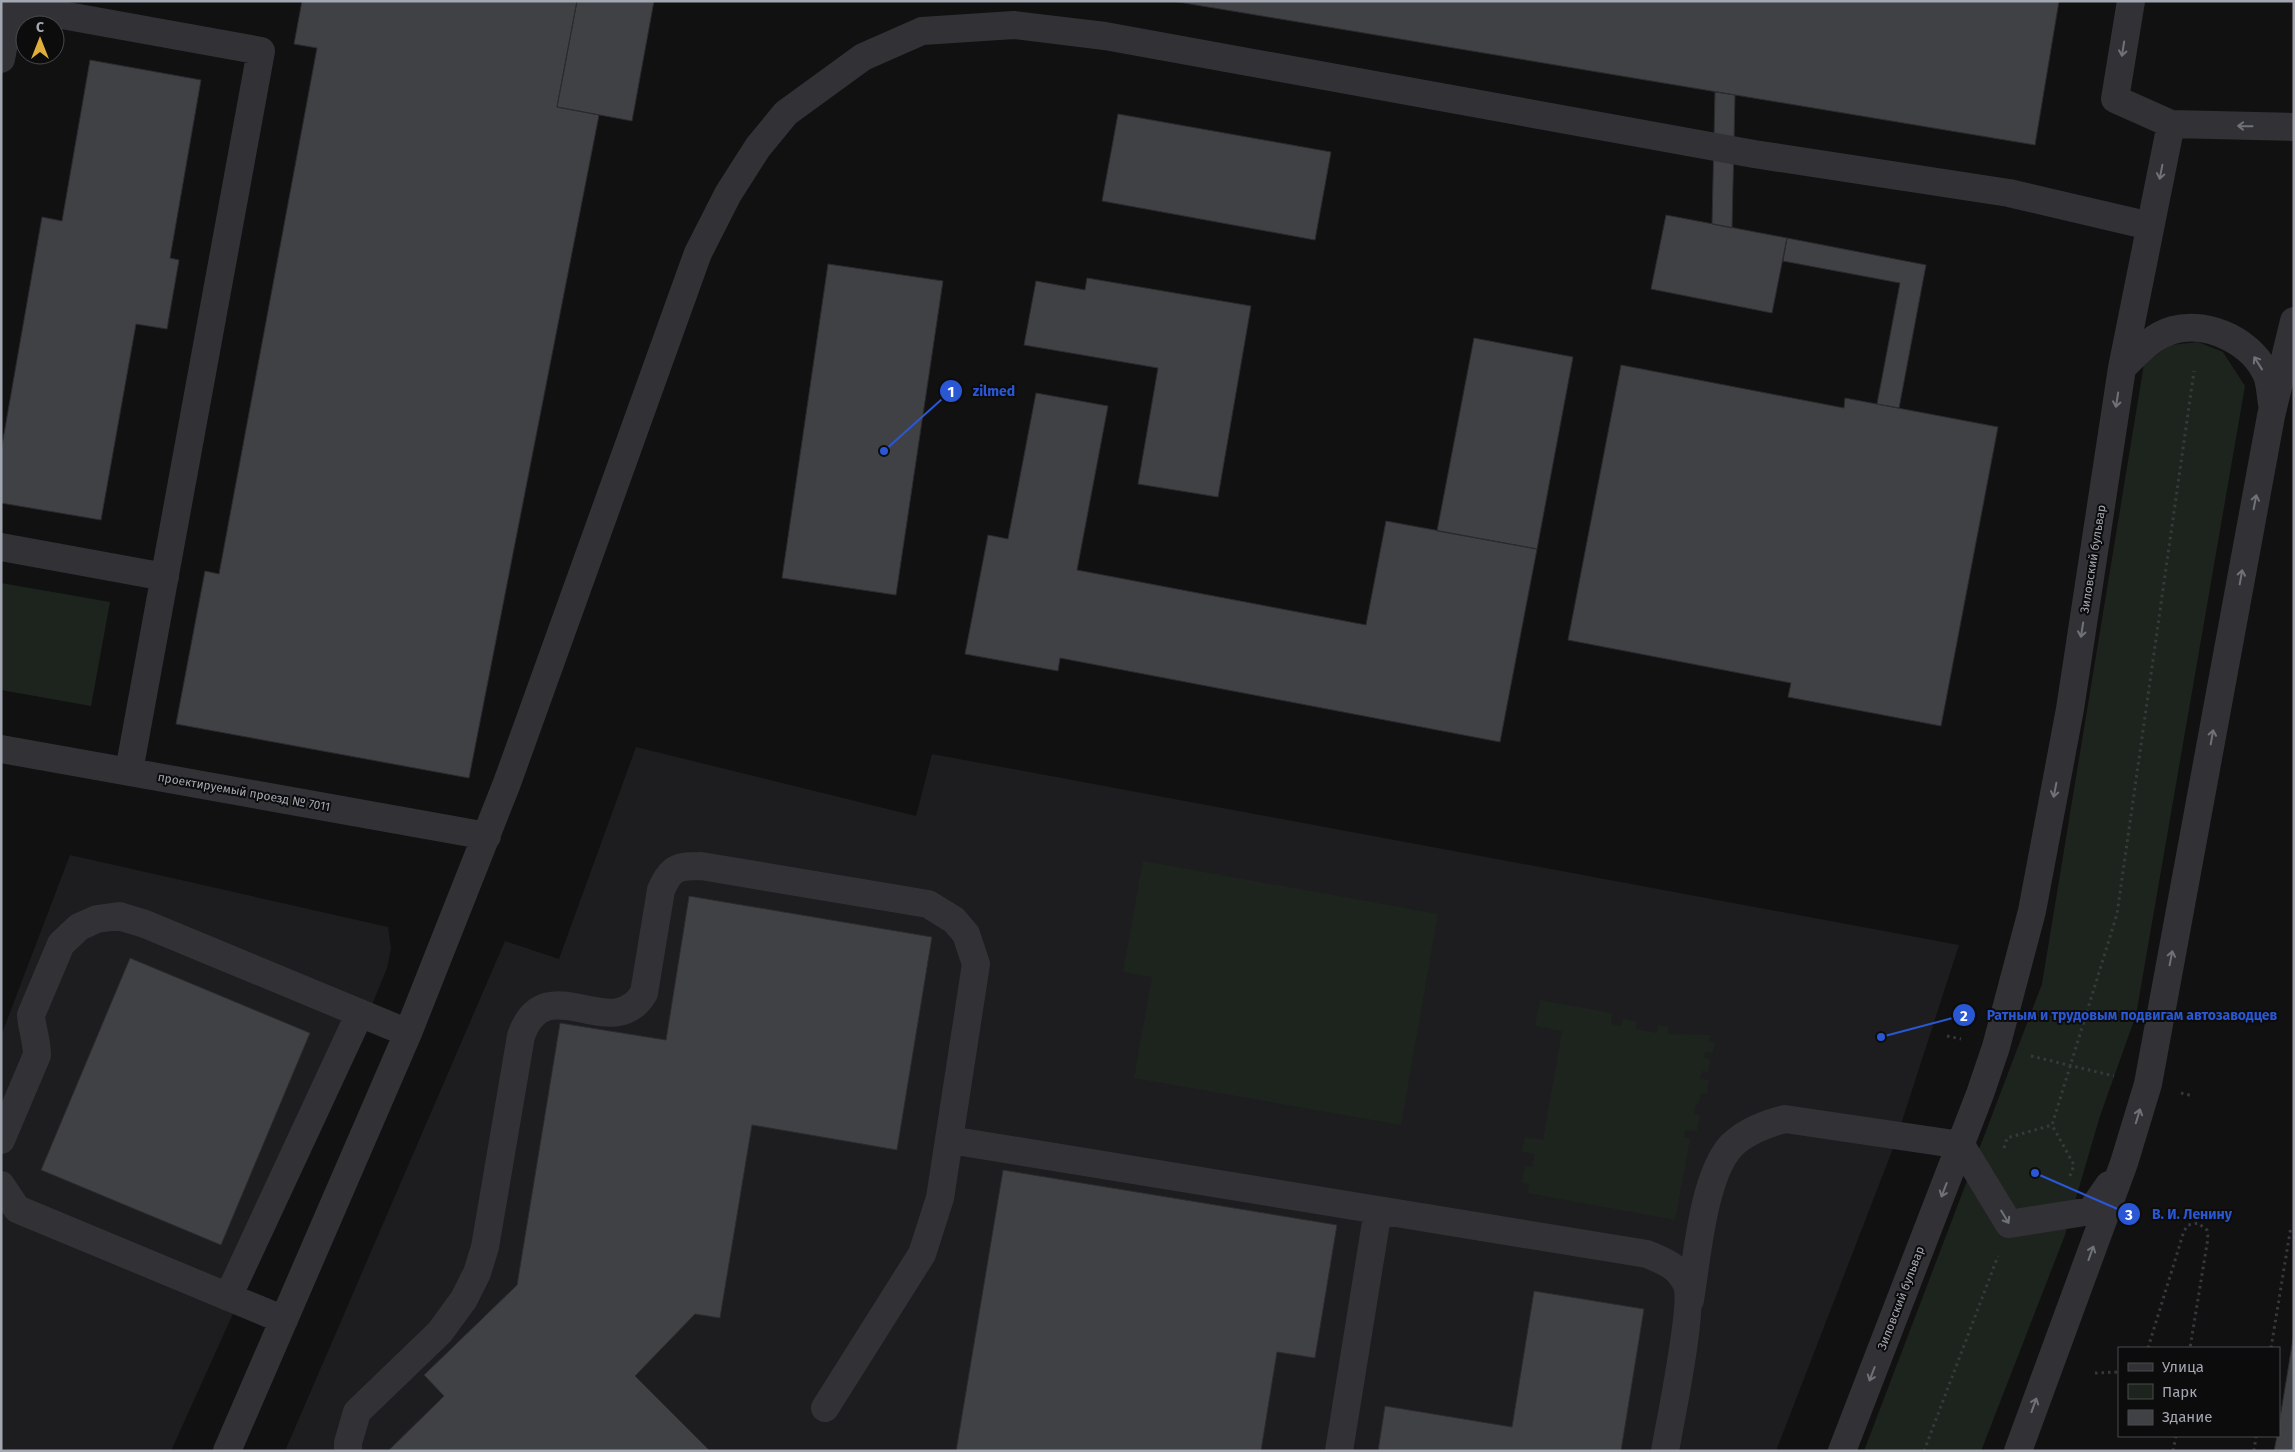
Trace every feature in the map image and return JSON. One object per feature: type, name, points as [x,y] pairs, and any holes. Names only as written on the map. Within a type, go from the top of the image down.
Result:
[{"type":"street","points":[[2131,1],[2115,98],[2171,124],[2294,127]]},
{"type":"street","points":[[1,59],[6,5],[261,51],[129,771]]},
{"type":"street","points":[[227,1451],[408,1033],[486,836],[698,253],[728,194],[758,147],[786,113],[863,57],[922,31],[1014,25],[1105,36],[1745,152],[2009,193],[2150,226]]},
{"type":"street","name":"Зиловский бульвар","points":[[1842,1451],[1961,1145],[1996,1048],[2032,911],[2070,710],[2122,368],[2171,124]]},
{"type":"street","points":[[2018,1451],[2124,1163],[2148,1084],[2273,408],[2294,321]]},
{"type":"street","points":[[2122,368],[2145,344],[2174,330],[2200,328],[2225,334],[2253,354],[2268,378],[2273,408]]},
{"type":"street","points":[[1,547],[165,577]]},
{"type":"street","name":"проектируемый проезд № 7011","points":[[1,749],[486,836]]},
{"type":"street","points":[[348,1451],[348,1443],[357,1412],[440,1332],[464,1299],[477,1273],[485,1247],[521,1036],[526,1020],[540,1008],[547,1007],[562,1005],[611,1013],[626,1012],[637,1005],[644,993],[662,890],[668,876],[680,866],[701,866],[928,904],[954,920],[966,934],[976,964],[940,1198],[922,1254],[825,1408]]},
{"type":"street","points":[[1,1140],[37,1055],[32,1015],[61,944],[78,927],[97,919],[119,916],[145,924],[408,1033]]},
{"type":"street","points":[[228,1297],[360,1013]]},
{"type":"street","points":[[1665,1451],[1707,1200],[1716,1167],[1732,1146],[1758,1127],[1785,1119],[1961,1145],[2010,1224],[2091,1212],[2124,1163]]},
{"type":"street","points":[[950,1140],[1647,1254],[1672,1264],[1686,1284],[1687,1318]]},
{"type":"street","points":[[1,1186],[17,1209],[284,1320]]},
{"type":"street","points":[[1339,1451],[1378,1210]]},
{"type":"path","points":[[2068,1182],[2074,1165],[2052,1126],[2116,914],[2194,371]]},
{"type":"path","points":[[1947,1036],[2193,1096]]},
{"type":"path","points":[[2148,1347],[2184,1231],[2188,1225],[2198,1223],[2207,1230],[2208,1238],[2190,1347]]},
{"type":"path","points":[[1924,1451],[2010,1224]]},
{"type":"path","points":[[2271,1347],[2292,1226]]},
{"type":"path","points":[[2095,1373],[2118,1372]]},
{"type":"path","points":[[2173,1451],[2176,1437]]},
{"type":"path","points":[[2254,1451],[2256,1437]]},
{"type":"shaded area","points":[[636,747],[916,816],[932,754],[1959,945],[1894,1146],[1776,1451],[285,1451],[505,941],[559,959]]},
{"type":"shaded area","points":[[70,855],[388,927],[391,949],[387,968],[367,1017],[171,1451],[1,1451],[1,1036]]},
{"type":"green space","points":[[2198,342],[2223,352],[2245,386],[2136,1015],[2100,1116],[2065,1235],[1981,1451],[1864,1451],[2042,984],[2144,364],[2170,345]]},
{"type":"green space","points":[[1,583],[110,602],[91,706],[1,690]]},
{"type":"green space","points":[[1143,861],[1438,914],[1401,1125],[1134,1078],[1152,977],[1123,972]]},
{"type":"green space","points":[[1540,1000],[1612,1013],[1611,1024],[1621,1026],[1623,1019],[1636,1021],[1636,1029],[1657,1033],[1658,1025],[1669,1027],[1668,1034],[1710,1035],[1709,1041],[1715,1043],[1713,1053],[1705,1052],[1704,1058],[1710,1059],[1708,1072],[1702,1071],[1700,1079],[1709,1080],[1707,1094],[1701,1093],[1699,1103],[1696,1104],[1694,1114],[1700,1115],[1697,1131],[1685,1130],[1684,1137],[1690,1139],[1675,1220],[1528,1193],[1529,1184],[1522,1183],[1525,1166],[1532,1167],[1535,1154],[1522,1152],[1525,1137],[1543,1140],[1562,1031],[1535,1026]]},
{"type":"building","points":[[302,1],[577,1],[557,107],[599,115],[469,778],[176,724],[205,571],[219,574],[317,48],[294,44]]},
{"type":"building","points":[[577,1],[654,1],[632,121],[557,107]]},
{"type":"building","points":[[1172,1],[2059,1],[2035,145]]},
{"type":"building","points":[[90,60],[201,80],[170,258],[179,260],[167,329],[136,324],[101,520],[1,503],[1,451],[42,217],[62,221]]},
{"type":"building","points":[[1715,92],[1735,95],[1732,228],[1712,224]]},
{"type":"building","points":[[1118,114],[1331,152],[1315,240],[1102,201]]},
{"type":"building","points":[[1666,215],[1787,238],[1772,313],[1651,289]]},
{"type":"building","points":[[1787,238],[1926,265],[1899,408],[1877,404],[1900,283],[1783,261]]},
{"type":"building","points":[[828,264],[943,281],[896,595],[782,578]]},
{"type":"building","points":[[1087,278],[1251,306],[1218,497],[1138,484],[1158,368],[1024,345],[1036,281],[1085,290]]},
{"type":"building","points":[[1474,338],[1573,357],[1537,549],[1437,531]]},
{"type":"building","points":[[1621,365],[1844,408],[1845,398],[1998,427],[1941,726],[1788,697],[1791,683],[1568,640]]},
{"type":"building","points":[[1036,393],[1108,406],[1077,570],[1366,625],[1386,521],[1537,549],[1500,742],[1060,658],[1058,671],[965,654],[988,535],[1008,539]]},
{"type":"building","points":[[689,896],[932,937],[897,1150],[752,1125],[720,1318],[695,1314],[635,1376],[710,1451],[388,1451],[444,1396],[424,1375],[517,1285],[560,1023],[666,1040]]},
{"type":"building","points":[[130,958],[310,1033],[221,1245],[41,1170]]},
{"type":"building","points":[[1003,1170],[1337,1225],[1315,1358],[1277,1352],[1261,1451],[956,1451]]},
{"type":"building","points":[[1534,1291],[1644,1309],[1621,1451],[1378,1451],[1385,1406],[1512,1427]]},
{"type":"building","points":[[2294,1333],[2294,1451],[2274,1451],[2277,1437],[2280,1437],[2280,1418]]},
{"type":"place","name":"zilmed","points":[[884,451]]},
{"type":"place","name":"Ратным и трудовым подвигам автозаводцев","points":[[1881,1037]]},
{"type":"place","name":"В. И. Ленину","points":[[2035,1173]]}]
